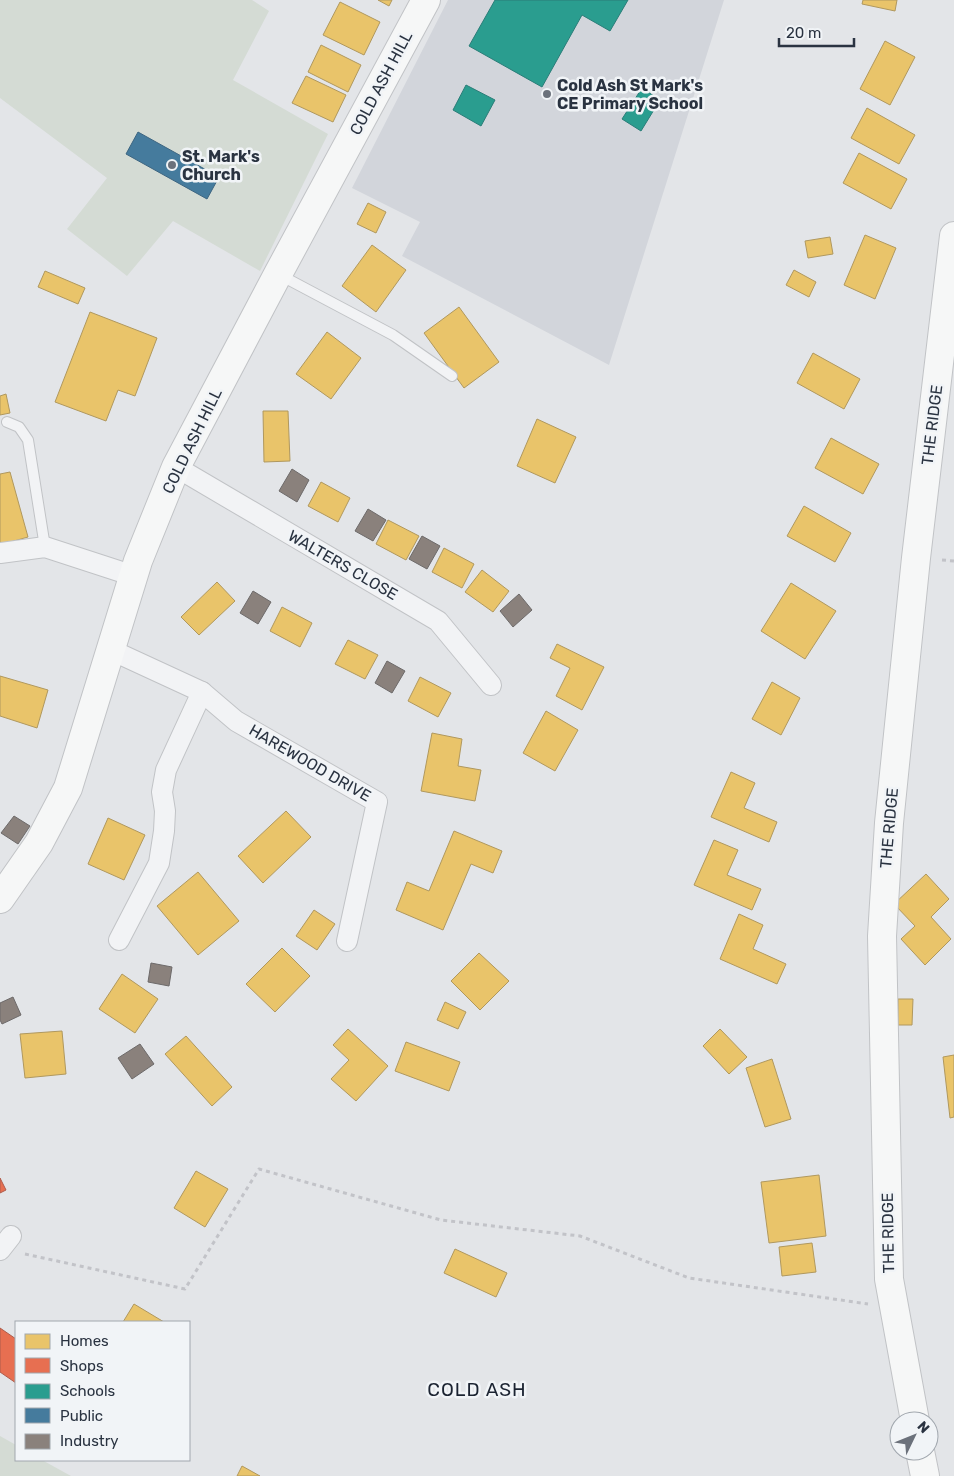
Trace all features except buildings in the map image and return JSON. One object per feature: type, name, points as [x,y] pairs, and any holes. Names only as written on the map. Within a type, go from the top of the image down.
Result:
[{"type":"street","name":"COLD ASH HILL","points":[[0,898],[39,842],[68,788],[138,561],[176,467],[426,0]]},
{"type":"street","name":"THE RIDGE","points":[[913,1411],[889,1279],[882,936],[889,823],[916,558],[954,236]]},
{"type":"street","name":"WALTERS CLOSE","points":[[176,467],[438,621],[491,685]]},
{"type":"street","points":[[0,553],[45,547],[134,576]]},
{"type":"street","name":"HAREWOOD DRIVE","points":[[111,650],[202,692],[236,721],[377,802],[347,941]]},
{"type":"street","points":[[119,940],[159,864],[164,831],[165,811],[162,792],[166,770],[202,692]]},
{"type":"street","points":[[922,1461],[925,1476]]},
{"type":"lane","points":[[278,274],[393,335],[452,376]]},
{"type":"lane","points":[[7,422],[19,427],[28,440],[45,547]]},
{"type":"path","points":[[4,1245],[185,1289],[260,1169],[441,1220],[580,1236],[689,1278],[894,1308]]},
{"type":"shaded area","points":[[0,0],[252,0],[269,11],[233,80],[328,134],[260,271],[173,221],[127,276],[67,229],[107,178],[0,98]]},
{"type":"shaded area","name":"Cold Ash St Mark's CE Primary School","points":[[448,0],[724,0],[609,365],[402,256],[420,222],[352,188]]},
{"type":"shaded area","points":[[0,1436],[15,1444],[15,1461],[44,1461],[71,1476],[0,1476]]},
{"type":"place","name":"Cold Ash St Mark's CE Primary School","points":[[547,94]]},
{"type":"place","name":"St. Mark's Church","points":[[172,165]]},
{"type":"district","name":"COLD ASH","points":[[477,1389]]}]
